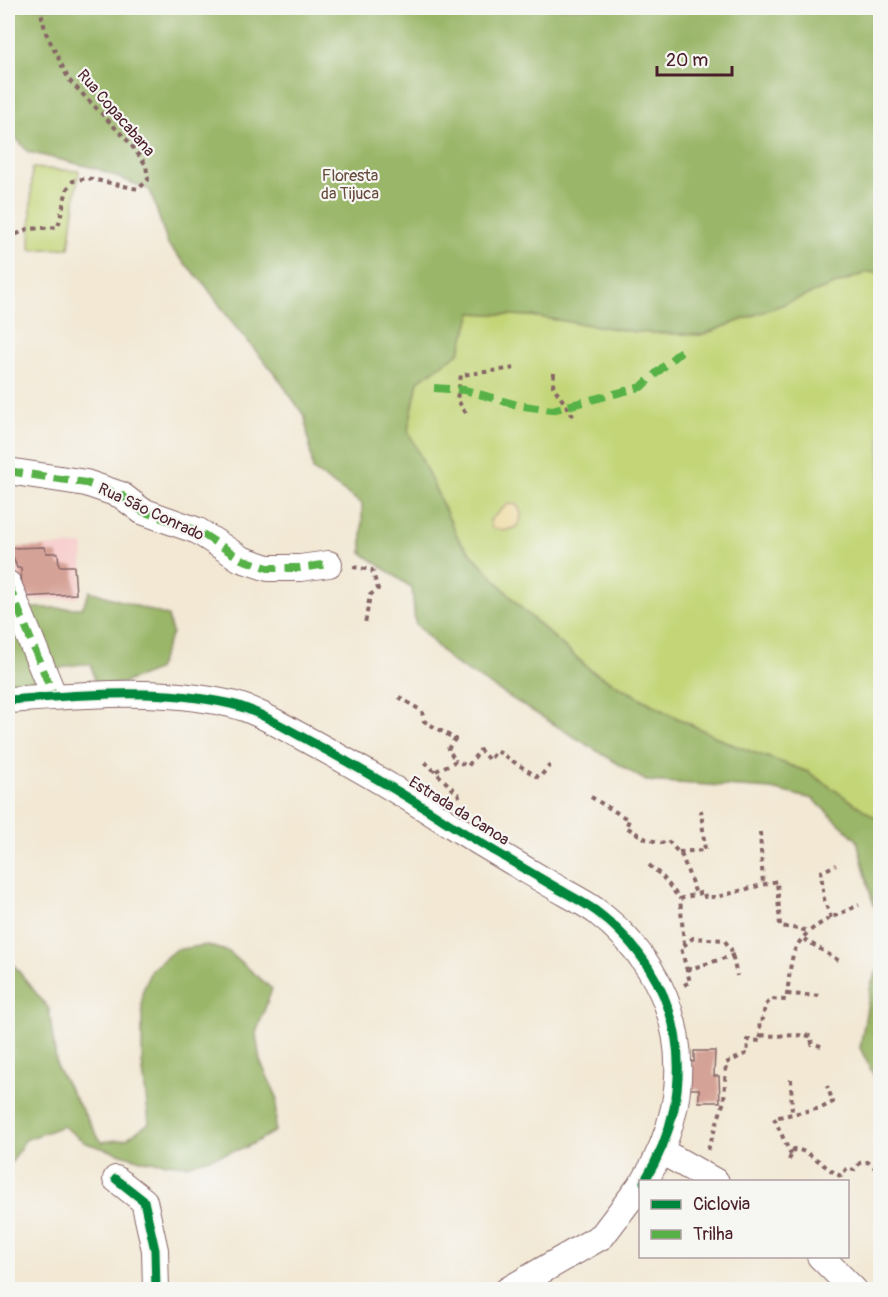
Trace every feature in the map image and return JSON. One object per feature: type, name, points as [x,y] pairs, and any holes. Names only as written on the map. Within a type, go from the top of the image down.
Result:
[{"type":"street","name":"Rua São Conrado","points":[[8,471],[86,483],[121,495],[142,511],[198,531],[241,559],[268,568],[300,568],[329,564]]},
{"type":"street","points":[[11,593],[54,697]]},
{"type":"street","name":"Estrada da Canoa","points":[[8,700],[151,694],[233,705],[266,718],[381,780],[595,911],[638,951],[664,994],[679,1044],[677,1100],[661,1151],[645,1180]]},
{"type":"street","points":[[661,1151],[708,1176]]},
{"type":"street","points":[[116,1179],[144,1201],[155,1250],[156,1290]]},
{"type":"street","points":[[508,1290],[602,1236],[639,1187]]},
{"type":"street","points":[[821,1258],[854,1290]]},
{"type":"path","points":[[466,414],[457,399],[461,375],[516,368]]},
{"type":"path","points":[[554,373],[553,386],[575,419]]},
{"type":"path","points":[[329,564],[372,570],[378,589],[370,595],[365,624]]},
{"type":"path","points":[[399,697],[422,711],[424,721],[455,740],[448,749],[456,761],[468,766],[480,750],[489,760],[497,751],[539,778],[550,765]]},
{"type":"path","points":[[435,771],[456,761]]},
{"type":"path","points":[[591,797],[628,820],[626,827],[646,839],[662,843],[667,840],[679,852],[696,894]]},
{"type":"path","points":[[679,852],[705,850],[701,810]]},
{"type":"path","points":[[760,832],[763,885]]},
{"type":"path","points":[[650,865],[680,899],[684,944]]},
{"type":"path","points":[[831,918],[824,899],[821,872],[836,866]]},
{"type":"path","points":[[680,899],[704,892],[705,897],[717,897],[777,881],[780,926],[811,932]]},
{"type":"path","points":[[708,1176],[724,1101],[726,1063],[748,1053],[747,1040],[761,1041],[759,1021],[763,1019],[765,1006],[771,999],[786,1000],[795,952],[804,939],[831,918],[859,905]]},
{"type":"path","points":[[664,994],[690,982],[681,948],[693,938],[724,940],[734,955],[737,976]]},
{"type":"path","points":[[804,939],[841,962]]},
{"type":"path","points":[[687,970],[734,955]]},
{"type":"path","points":[[787,994],[821,996]]},
{"type":"path","points":[[761,1035],[785,1038],[792,1034],[812,1036],[812,1044],[822,1046]]},
{"type":"path","points":[[791,1079],[792,1115]]},
{"type":"path","points":[[827,1086],[833,1102],[821,1108],[774,1118],[790,1157],[794,1149],[804,1150],[832,1172],[841,1176],[847,1168],[854,1170],[860,1163],[868,1162],[880,1172]]},
{"type":"shaded area","points":[[84,545],[79,598],[16,601],[8,573],[8,548]]},
{"type":"green space","name":"Floresta da Tijuca","points":[[8,8],[880,8],[880,273],[868,272],[702,335],[637,332],[531,316],[472,313],[459,353],[418,381],[408,430],[459,540],[522,609],[591,671],[667,713],[731,744],[808,772],[880,821],[880,922],[857,840],[813,799],[771,789],[646,781],[451,661],[415,623],[412,588],[362,553],[362,504],[313,470],[305,417],[276,375],[233,324],[206,286],[168,245],[150,190],[95,168],[28,152],[8,128]]},
{"type":"green space","points":[[32,168],[79,171],[69,248],[30,250]]},
{"type":"green space","points":[[868,272],[880,273],[880,821],[808,772],[731,744],[667,713],[591,670],[522,609],[459,540],[408,430],[418,381],[459,353],[472,313],[531,316],[637,332],[702,335]]},
{"type":"green space","points":[[90,591],[168,616],[172,633],[157,670],[123,683],[96,686],[91,664],[67,666],[35,679],[8,703],[8,617],[27,608],[82,608]]},
{"type":"green space","points":[[207,945],[229,952],[272,989],[256,1033],[260,1061],[277,1097],[275,1131],[247,1147],[186,1165],[141,1160],[86,1143],[63,1126],[25,1140],[8,1169],[8,958],[49,1009],[57,1068],[101,1142],[126,1139],[149,1123],[142,1062],[142,993],[151,970],[175,950]]},
{"type":"green space","points":[[880,964],[880,1088],[860,1048],[871,985]]},
{"type":"sand","points":[[508,504],[517,505],[519,508],[521,519],[516,527],[504,531],[492,528],[490,520]]},
{"type":"building","points":[[45,547],[46,553],[58,553],[59,566],[74,566],[76,594],[22,597],[21,568],[17,568],[10,548]]},
{"type":"building","points":[[694,1051],[715,1051],[714,1076],[719,1076],[720,1102],[699,1102],[699,1089],[690,1089],[690,1062],[694,1062]]},
{"type":"marked path","points":[[434,388],[465,390],[517,405],[552,410],[641,387],[681,351]]},
{"type":"marked path","points":[[8,471],[86,483],[121,495],[142,511],[198,531],[241,559],[268,568],[300,568],[329,564]]},
{"type":"marked path","points":[[8,584],[54,697]]},
{"type":"cycle path","points":[[8,700],[148,694],[203,699],[250,710],[413,800],[596,911],[626,938],[649,969],[666,1001],[676,1036],[678,1072],[674,1109],[663,1146],[645,1180]]},
{"type":"cycle path","points":[[116,1179],[144,1201],[155,1250],[156,1290]]}]
